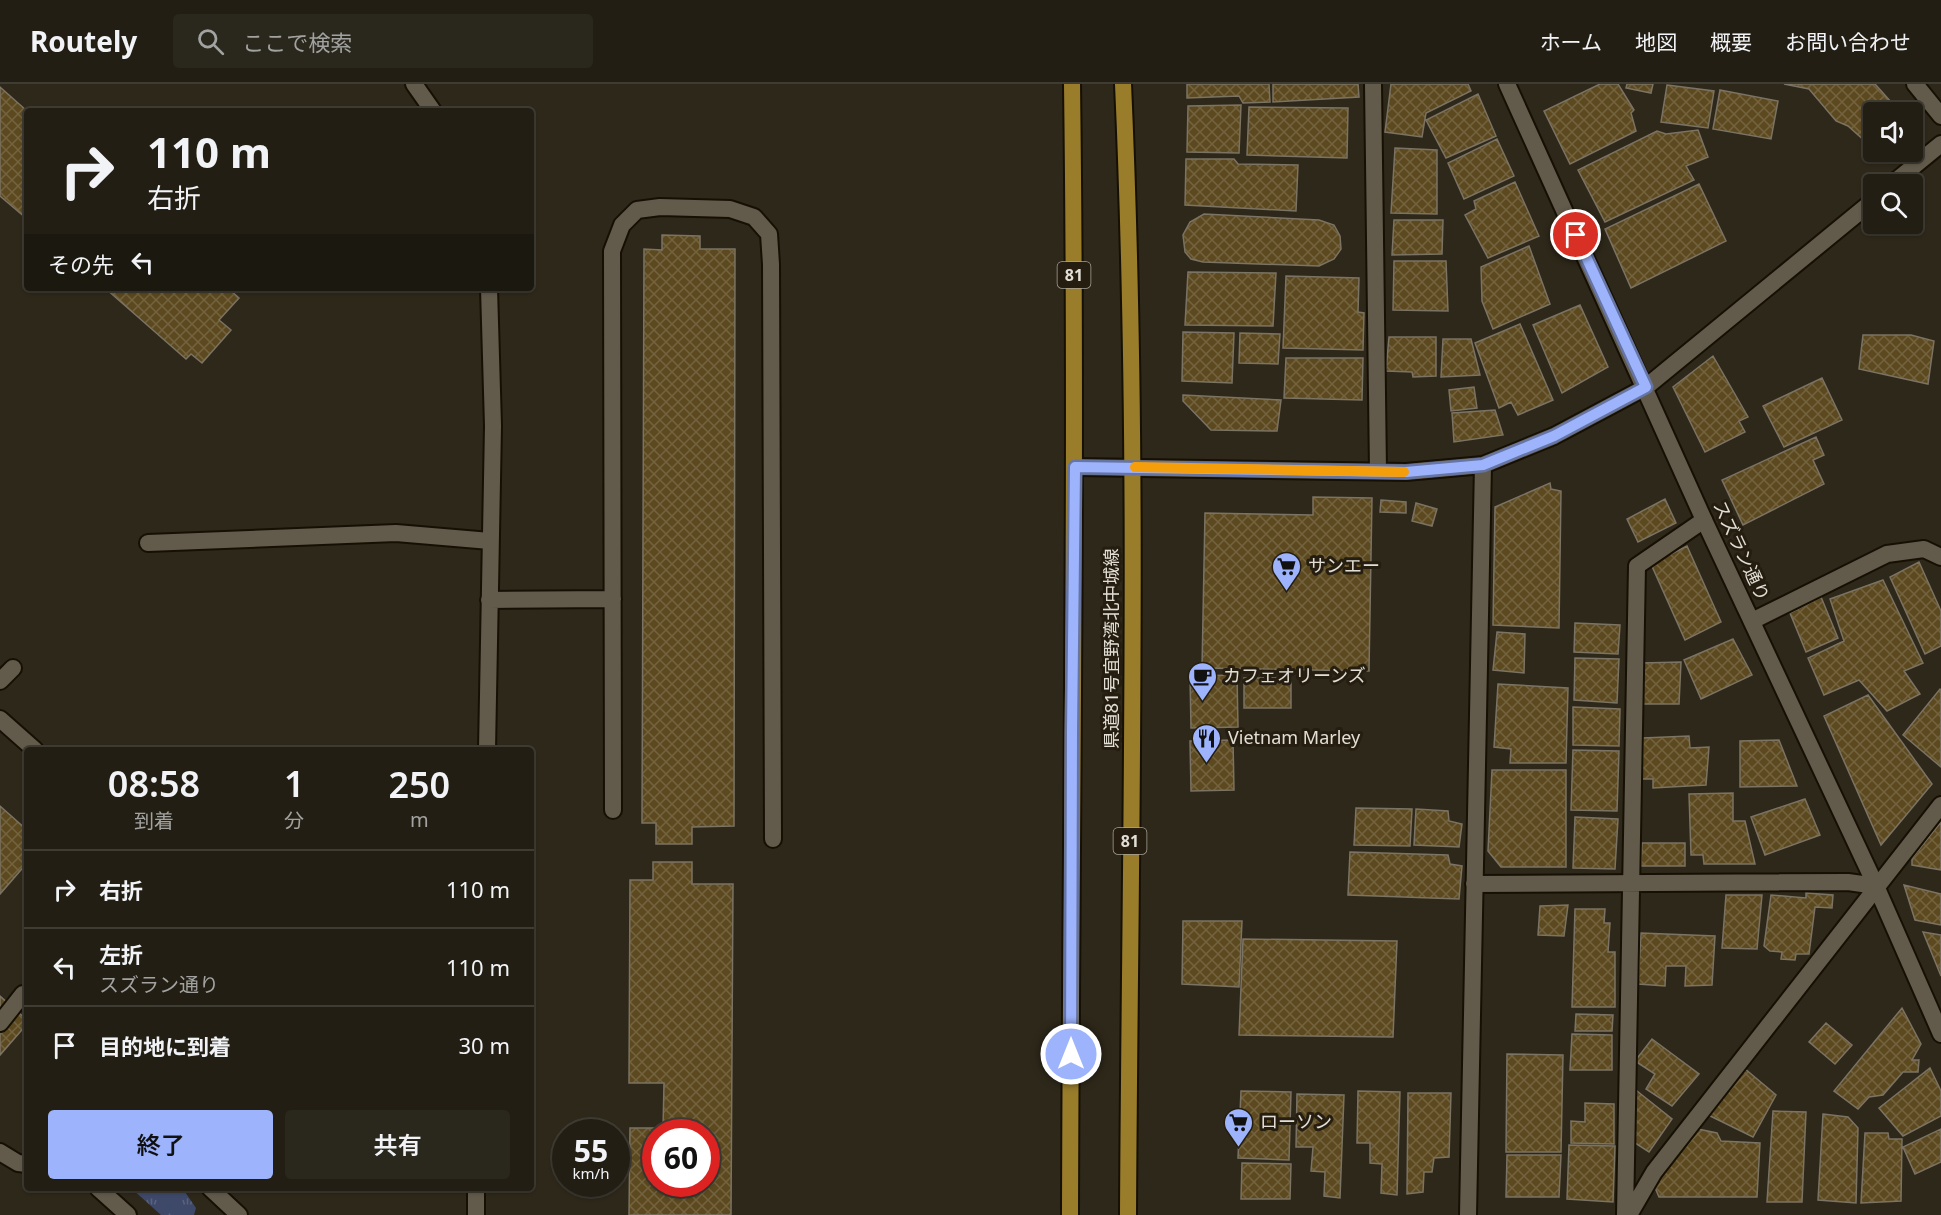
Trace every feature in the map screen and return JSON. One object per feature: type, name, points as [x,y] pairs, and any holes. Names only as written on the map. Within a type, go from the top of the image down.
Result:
[{"type":"main road","name":"81","points":[[1070,1215],[1075,467],[1072,84]]},
{"type":"main road","name":"県道81号宜野湾北中城線","points":[[1123,84],[1129,221],[1132,467],[1128,1215]]},
{"type":"street","points":[[414,84],[431,108]]},
{"type":"street","points":[[1373,84],[1378,471]]},
{"type":"street","name":"スズラン通り","points":[[1507,84],[1646,387],[1704,520],[1876,886],[1941,1034]]},
{"type":"street","points":[[1915,84],[1941,116]]},
{"type":"street","points":[[1904,174],[1941,144]]},
{"type":"street","points":[[613,810],[612,251],[622,225],[637,210],[660,207],[730,209],[754,217],[768,234],[771,264],[773,839]]},
{"type":"street","points":[[1075,467],[1406,472],[1483,465],[1554,436],[1646,387],[1863,209]]},
{"type":"street","points":[[487,747],[493,426],[489,291]]},
{"type":"street","points":[[1468,1215],[1483,465]]},
{"type":"street","points":[[1627,1215],[1637,566],[1704,520]]},
{"type":"street","points":[[148,543],[396,533],[490,541]]},
{"type":"street","points":[[1752,621],[1887,554],[1924,549],[1941,557]]},
{"type":"street","points":[[489,600],[613,599]]},
{"type":"street","points":[[0,681],[12,668]]},
{"type":"street","points":[[0,719],[32,747]]},
{"type":"street","points":[[1627,1215],[1654,1172],[1941,805]]},
{"type":"street","points":[[1474,884],[1848,882],[1876,886]]},
{"type":"street","points":[[0,1023],[24,994]]},
{"type":"street","points":[[0,1152],[18,1163],[24,1164]]},
{"type":"street","points":[[101,1191],[128,1215]]},
{"type":"street","points":[[213,1191],[239,1215]]},
{"type":"street","points":[[476,1191],[476,1215]]},
{"type":"green space","points":[[134,1191],[184,1191],[196,1208],[194,1215],[161,1215]]},
{"type":"building","points":[[1187,84],[1269,84],[1270,102],[1243,103],[1239,96],[1187,98]]},
{"type":"building","points":[[1273,84],[1358,84],[1359,97],[1273,102]]},
{"type":"building","points":[[1391,84],[1468,84],[1471,91],[1426,113],[1422,137],[1385,132]]},
{"type":"building","points":[[1600,84],[1618,84],[1634,110],[1631,113],[1636,131],[1570,164],[1544,111]]},
{"type":"building","points":[[1627,84],[1653,84],[1651,93],[1626,88]]},
{"type":"building","points":[[1784,84],[1875,84],[1891,102],[1863,102],[1863,139],[1848,126],[1836,121],[1809,89]]},
{"type":"building","points":[[1667,85],[1714,91],[1708,128],[1661,122]]},
{"type":"building","points":[[0,87],[24,108],[24,216],[0,196]]},
{"type":"building","points":[[1720,90],[1778,101],[1771,139],[1713,129]]},
{"type":"building","points":[[1478,94],[1496,136],[1446,158],[1426,120]]},
{"type":"building","points":[[1241,105],[1239,153],[1187,152],[1188,106]]},
{"type":"building","points":[[1249,107],[1348,108],[1347,158],[1247,155]]},
{"type":"building","points":[[1698,130],[1708,157],[1686,166],[1694,180],[1605,222],[1578,170],[1657,131],[1666,134]]},
{"type":"building","points":[[1497,139],[1514,176],[1464,199],[1448,163]]},
{"type":"building","points":[[1395,148],[1437,150],[1437,214],[1391,213]]},
{"type":"building","points":[[1186,159],[1234,159],[1238,164],[1298,165],[1296,211],[1185,205]]},
{"type":"building","points":[[1515,182],[1539,236],[1488,258],[1465,215],[1476,209],[1474,201]]},
{"type":"building","points":[[1699,184],[1726,241],[1631,288],[1605,229]]},
{"type":"building","points":[[1204,214],[1319,220],[1334,225],[1340,236],[1341,249],[1334,259],[1319,266],[1203,262],[1191,259],[1185,252],[1183,235],[1190,222]]},
{"type":"building","points":[[1394,220],[1443,220],[1442,254],[1392,255]]},
{"type":"building","points":[[662,235],[700,236],[700,249],[735,249],[734,826],[692,827],[692,844],[656,844],[656,823],[642,823],[644,249],[662,250]]},
{"type":"building","points":[[1529,246],[1550,304],[1493,329],[1482,301],[1481,267]]},
{"type":"building","points":[[1394,261],[1446,261],[1448,311],[1393,310]]},
{"type":"building","points":[[1188,272],[1276,273],[1273,326],[1185,325]]},
{"type":"building","points":[[1286,276],[1359,278],[1358,312],[1364,313],[1363,350],[1283,348]]},
{"type":"building","points":[[108,291],[231,291],[239,298],[219,320],[231,330],[202,363],[191,354],[186,359]]},
{"type":"building","points":[[1580,305],[1608,367],[1562,393],[1533,325]]},
{"type":"building","points":[[1520,324],[1553,400],[1518,415],[1511,402],[1499,408],[1475,343]]},
{"type":"building","points":[[1183,332],[1234,333],[1232,383],[1182,381]]},
{"type":"building","points":[[1240,333],[1280,334],[1278,364],[1239,363]]},
{"type":"building","points":[[1863,335],[1911,335],[1934,341],[1928,384],[1859,369]]},
{"type":"building","points":[[1389,337],[1436,337],[1436,376],[1413,377],[1412,372],[1386,371]]},
{"type":"building","points":[[1443,339],[1471,339],[1480,375],[1441,377]]},
{"type":"building","points":[[1713,356],[1748,417],[1739,421],[1745,432],[1705,452],[1673,387]]},
{"type":"building","points":[[1286,358],[1363,358],[1362,400],[1284,398]]},
{"type":"building","points":[[1822,378],[1842,420],[1784,447],[1763,406]]},
{"type":"building","points":[[1474,387],[1477,408],[1451,411],[1449,390]]},
{"type":"building","points":[[1183,395],[1281,400],[1277,431],[1211,430],[1183,401]]},
{"type":"building","points":[[1495,410],[1503,435],[1454,442],[1452,413]]},
{"type":"building","points":[[1816,437],[1824,455],[1813,460],[1824,484],[1743,525],[1722,480]]},
{"type":"building","points":[[1550,483],[1551,489],[1561,491],[1559,628],[1493,625],[1495,507]]},
{"type":"building","name":"サンエー","points":[[1313,497],[1372,498],[1369,671],[1202,668],[1205,513],[1313,515]]},
{"type":"building","points":[[1665,499],[1676,523],[1638,542],[1627,519]]},
{"type":"building","points":[[1381,500],[1406,502],[1406,513],[1380,512]]},
{"type":"building","points":[[1416,503],[1437,509],[1432,526],[1412,521]]},
{"type":"building","points":[[1687,546],[1721,622],[1685,640],[1651,564]]},
{"type":"building","points":[[1919,562],[1941,611],[1941,646],[1925,654],[1890,577]]},
{"type":"building","points":[[1883,580],[1923,663],[1904,671],[1920,694],[1887,711],[1859,680],[1824,695],[1808,658],[1844,641],[1830,599]]},
{"type":"building","points":[[1821,597],[1838,638],[1806,652],[1790,613]]},
{"type":"building","points":[[1575,623],[1620,625],[1618,654],[1574,652]]},
{"type":"building","points":[[1497,632],[1525,634],[1524,673],[1493,670]]},
{"type":"building","points":[[1733,639],[1752,675],[1701,699],[1684,660]]},
{"type":"building","points":[[1575,658],[1619,659],[1617,703],[1574,700]]},
{"type":"building","points":[[1681,662],[1679,704],[1641,704],[1641,663]]},
{"type":"building","points":[[1237,675],[1238,727],[1191,728],[1190,676]]},
{"type":"building","points":[[1244,678],[1291,678],[1291,708],[1244,708]]},
{"type":"building","points":[[1498,684],[1568,688],[1566,763],[1510,763],[1511,749],[1494,747]]},
{"type":"building","points":[[1941,690],[1941,767],[1903,735]]},
{"type":"building","points":[[1868,695],[1932,784],[1881,845],[1824,716]]},
{"type":"building","points":[[1573,707],[1620,709],[1619,746],[1573,745]]},
{"type":"building","points":[[1689,736],[1690,748],[1709,747],[1706,785],[1653,788],[1653,779],[1642,779],[1643,738]]},
{"type":"building","points":[[1233,740],[1234,790],[1191,791],[1190,741]]},
{"type":"building","points":[[1779,740],[1797,786],[1740,787],[1740,741]]},
{"type":"building","points":[[1573,750],[1619,751],[1617,811],[1571,810]]},
{"type":"building","points":[[1492,770],[1566,770],[1566,867],[1501,867],[1488,851]]},
{"type":"building","points":[[1733,793],[1733,821],[1745,821],[1755,864],[1704,864],[1703,855],[1691,855],[1689,794]]},
{"type":"building","points":[[1805,799],[1820,835],[1765,855],[1751,817]]},
{"type":"building","points":[[0,806],[24,827],[24,866],[0,894]]},
{"type":"building","points":[[1356,808],[1412,809],[1410,846],[1354,845]]},
{"type":"building","points":[[1416,809],[1448,811],[1449,821],[1462,824],[1459,847],[1414,845]]},
{"type":"building","points":[[1575,817],[1618,819],[1615,869],[1573,868]]},
{"type":"building","points":[[1941,822],[1941,870],[1912,865],[1912,858]]},
{"type":"building","points":[[1642,843],[1685,843],[1685,866],[1641,866]]},
{"type":"building","points":[[1350,852],[1448,855],[1450,864],[1462,866],[1459,899],[1348,895]]},
{"type":"building","points":[[653,862],[692,862],[692,884],[733,884],[731,1215],[629,1215],[630,1128],[642,1128],[642,1197],[720,1197],[720,1119],[663,1119],[664,1083],[629,1083],[630,880],[653,880]]},
{"type":"building","points":[[1904,885],[1941,894],[1941,925],[1915,920]]},
{"type":"building","points":[[1806,893],[1833,895],[1832,908],[1815,907],[1809,954],[1796,954],[1795,960],[1781,959],[1782,952],[1770,951],[1764,946],[1771,895],[1806,898]]},
{"type":"building","points":[[1726,895],[1762,895],[1757,949],[1722,948]]},
{"type":"building","points":[[1568,905],[1564,936],[1538,935],[1540,906]]},
{"type":"building","points":[[1575,909],[1605,909],[1604,923],[1610,923],[1608,952],[1615,952],[1615,1007],[1572,1007]]},
{"type":"building","points":[[1183,921],[1242,921],[1239,987],[1182,984]]},
{"type":"building","points":[[1923,932],[1941,935],[1941,976]]},
{"type":"building","points":[[1641,933],[1715,936],[1712,985],[1685,986],[1686,966],[1666,966],[1665,986],[1638,984]]},
{"type":"building","points":[[1243,939],[1397,941],[1393,1037],[1239,1035]]},
{"type":"building","points":[[0,996],[24,1017],[24,1027],[0,1055]]},
{"type":"building","points":[[1902,1008],[1921,1044],[1912,1060],[1919,1060],[1918,1072],[1903,1072],[1883,1095],[1869,1097],[1858,1109],[1834,1091]]},
{"type":"building","points":[[1576,1014],[1613,1015],[1612,1031],[1575,1031]]},
{"type":"building","points":[[1826,1023],[1852,1045],[1835,1064],[1809,1042]]},
{"type":"building","points":[[1572,1034],[1612,1035],[1612,1070],[1570,1070]]},
{"type":"building","points":[[1652,1039],[1699,1074],[1672,1106],[1646,1089],[1655,1074],[1635,1061]]},
{"type":"building","points":[[1507,1054],[1563,1055],[1561,1152],[1506,1152]]},
{"type":"building","points":[[1744,1068],[1776,1095],[1753,1137],[1706,1114]]},
{"type":"building","points":[[1930,1068],[1941,1091],[1941,1116],[1903,1136],[1879,1108]]},
{"type":"building","points":[[1632,1087],[1672,1119],[1649,1152],[1629,1139]]},
{"type":"building","points":[[1241,1091],[1291,1092],[1289,1160],[1238,1158]]},
{"type":"building","points":[[1358,1091],[1400,1092],[1397,1195],[1381,1193],[1382,1164],[1370,1163],[1370,1143],[1357,1143]]},
{"type":"building","points":[[1408,1093],[1451,1093],[1449,1157],[1434,1158],[1432,1172],[1424,1172],[1423,1192],[1407,1194]]},
{"type":"building","points":[[1297,1094],[1344,1095],[1340,1198],[1324,1196],[1325,1172],[1311,1171],[1313,1147],[1296,1147]]},
{"type":"building","points":[[1585,1103],[1614,1104],[1614,1144],[1571,1143],[1571,1121],[1585,1122]]},
{"type":"building","points":[[1773,1111],[1806,1112],[1802,1202],[1767,1202]]},
{"type":"building","points":[[1823,1114],[1848,1117],[1858,1128],[1856,1203],[1818,1200]]},
{"type":"building","points":[[1698,1129],[1717,1133],[1721,1141],[1760,1143],[1757,1197],[1659,1197],[1653,1183]]},
{"type":"building","points":[[1941,1129],[1941,1162],[1915,1174],[1903,1147]]},
{"type":"building","points":[[1865,1133],[1888,1133],[1889,1139],[1902,1139],[1901,1201],[1861,1203]]},
{"type":"building","points":[[1569,1145],[1615,1146],[1613,1202],[1567,1199]]},
{"type":"building","points":[[1507,1155],[1561,1155],[1559,1197],[1506,1197]]},
{"type":"building","points":[[1242,1163],[1291,1164],[1290,1199],[1241,1199]]},
{"type":"slow traffic","points":[[1135,467],[1404,472]]},
{"type":"place","name":"サンエー","points":[[1287,592]]},
{"type":"place","name":"カフェオリーンズ","points":[[1202,702]]},
{"type":"place","name":"Vietnam Marley","points":[[1207,764]]},
{"type":"place","name":"ローソン","points":[[1239,1148]]},
{"type":"route","points":[[1071,1054],[1075,467],[1406,472],[1483,465],[1554,436],[1646,387],[1576,235]]}]
